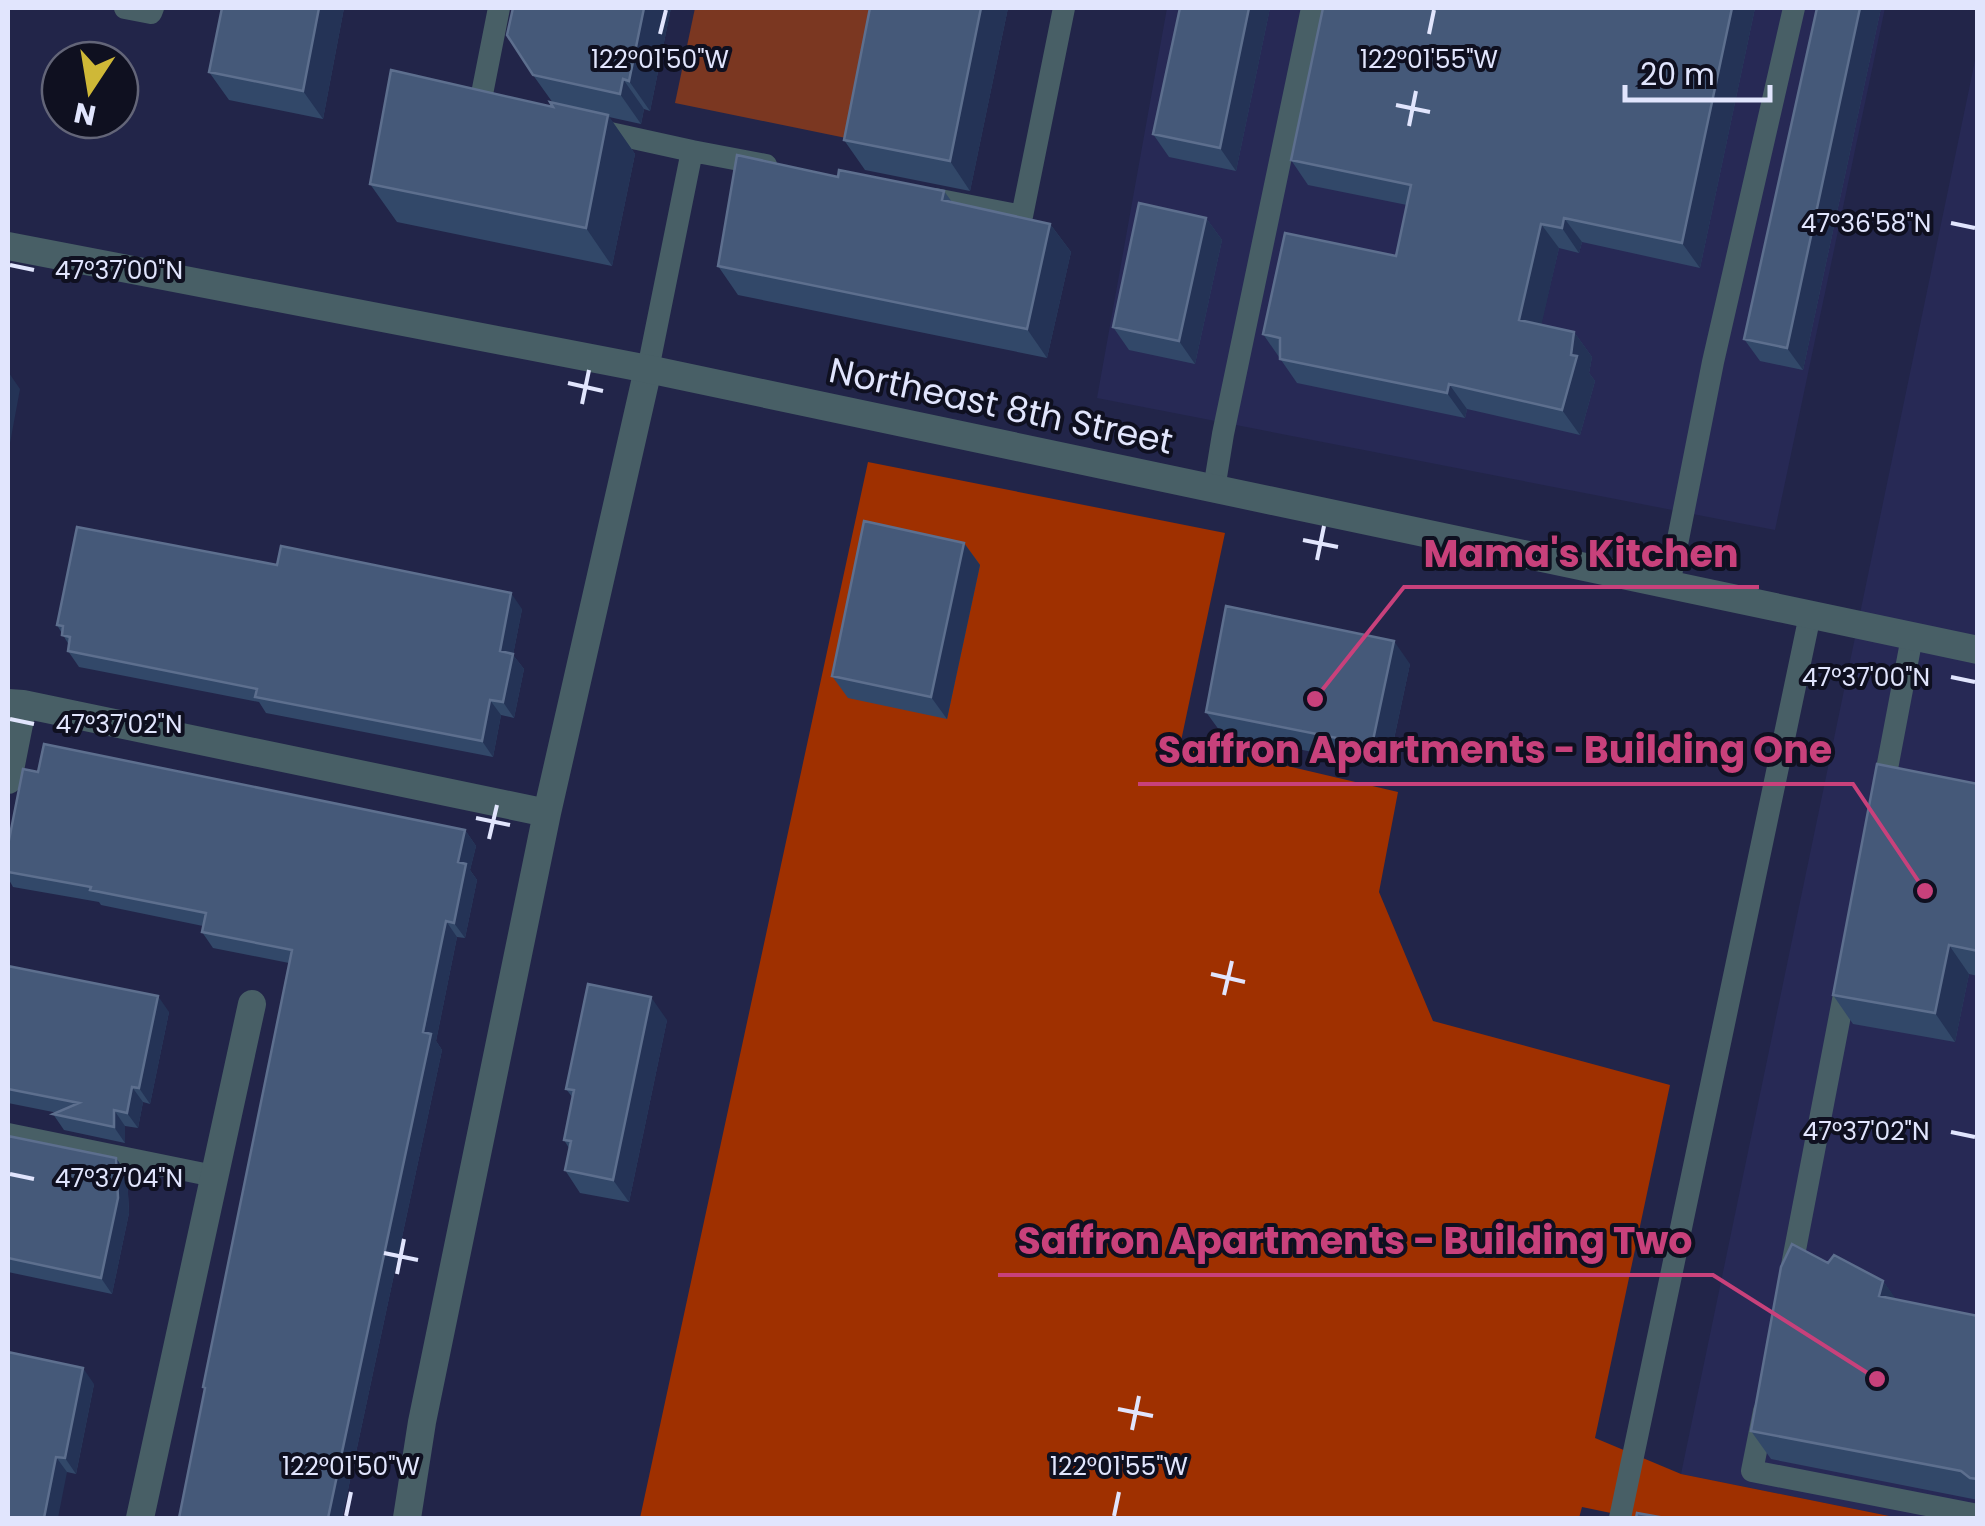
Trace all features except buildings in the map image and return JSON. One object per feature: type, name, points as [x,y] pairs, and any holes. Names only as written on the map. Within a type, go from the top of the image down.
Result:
[{"type":"street","name":"Northeast 8th Street","points":[[8,246],[648,370],[1978,650]]},
{"type":"street","points":[[407,1518],[422,1422],[547,813],[648,370]]},
{"type":"street","points":[[8,780],[16,703],[547,813]]},
{"type":"street","points":[[140,1518],[252,1004]]},
{"type":"lane","points":[[125,8],[152,13],[153,8]]},
{"type":"lane","points":[[499,8],[480,104],[518,112]]},
{"type":"lane","points":[[906,193],[1022,216],[1064,8]]},
{"type":"lane","points":[[1214,489],[1312,8]]},
{"type":"lane","points":[[1668,585],[1709,380],[1794,8]]},
{"type":"lane","points":[[576,125],[789,170]]},
{"type":"lane","points":[[648,370],[692,151]]},
{"type":"lane","points":[[1620,1518],[1810,615]]},
{"type":"lane","points":[[1876,825],[1912,636]]},
{"type":"lane","points":[[1786,1295],[1850,962]]},
{"type":"lane","points":[[8,1134],[214,1176]]},
{"type":"lane","points":[[1767,1393],[1752,1471],[1978,1515]]},
{"type":"shaded area","points":[[695,8],[874,8],[846,138],[675,103]]},
{"type":"shaded area","points":[[1167,8],[1885,8],[1775,530],[1097,398]]},
{"type":"shaded area","points":[[1977,51],[1977,1518],[1899,1518],[1681,1474]]},
{"type":"shaded area","points":[[868,462],[1225,533],[1181,741],[1398,792],[1379,892],[1433,1021],[1670,1085],[1595,1438],[1681,1474],[1899,1518],[1635,1518],[1582,1507],[1579,1518],[640,1518]]},
{"type":"place","name":"Mama's Kitchen","points":[[1315,699]]},
{"type":"place","name":"Saffron Apartments - Building One","points":[[1925,891]]},
{"type":"place","name":"Saffron Apartments - Building Two","points":[[1877,1379]]}]
